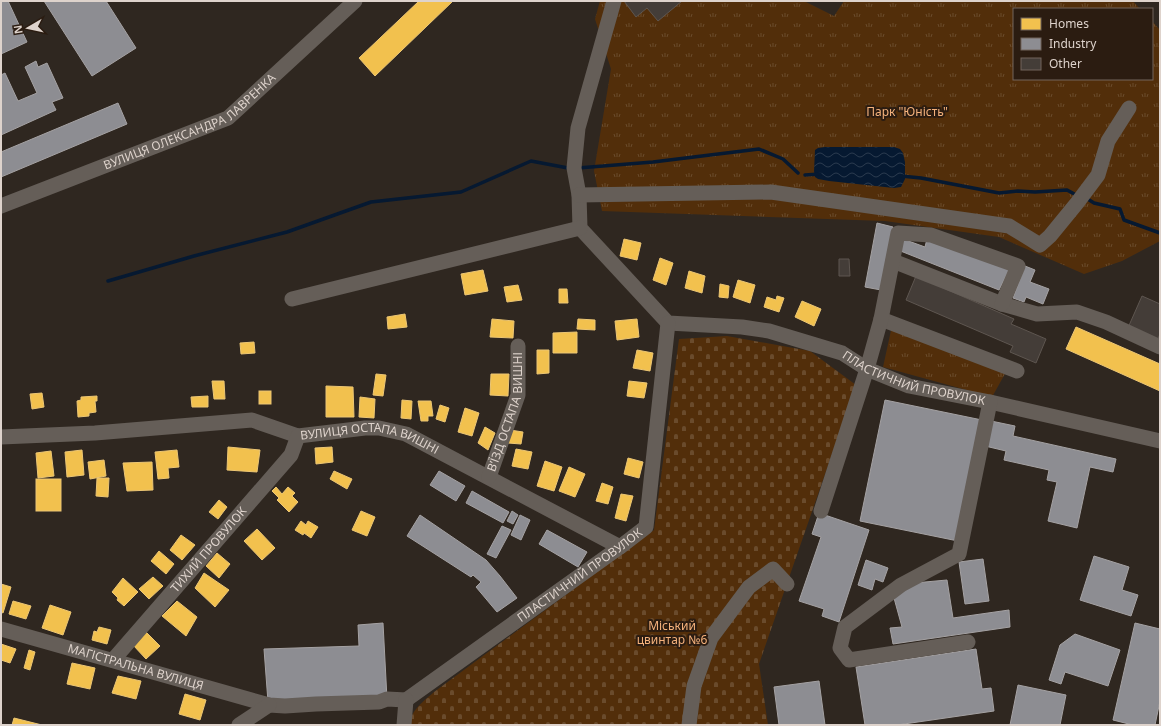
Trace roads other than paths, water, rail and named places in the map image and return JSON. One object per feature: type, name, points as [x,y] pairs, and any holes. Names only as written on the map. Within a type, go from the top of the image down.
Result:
[{"type":"street","name":"ВУЛИЦЯ ОЛЕКСАНДРА ЛАВРЕНКА","points":[[1,206],[228,118],[355,1]]},
{"type":"street","points":[[614,1],[578,128],[574,168],[579,195],[580,228],[668,323]]},
{"type":"street","points":[[579,195],[771,192],[1009,226],[1040,245],[1050,236],[1087,191],[1098,175],[1108,141],[1129,108]]},
{"type":"street","points":[[292,298],[580,228]]},
{"type":"street","points":[[821,511],[867,368],[881,319],[898,233],[930,235],[1018,266],[1002,304]]},
{"type":"street","points":[[893,260],[1002,304],[1037,314],[1077,312],[1106,322],[1160,347]]},
{"type":"street","points":[[881,319],[1017,371]]},
{"type":"street","name":"ПЛАСТИЧНИЙ ПРОВУЛОК","points":[[406,700],[646,527],[668,323],[742,327],[769,331],[842,353],[867,368],[909,386],[990,402],[1160,441]]},
{"type":"street","name":"В’ЇЗД ОСТАПА ВИШНІ","points":[[489,477],[518,396],[518,346]]},
{"type":"street","points":[[968,642],[849,660],[840,648],[845,627],[901,585],[959,554],[990,402]]},
{"type":"street","name":"ВУЛИЦЯ ОСТАПА ВИШНІ","points":[[1,437],[94,433],[252,420],[298,436],[365,428],[379,428],[406,434],[620,547]]},
{"type":"street","name":"ТИХИЙ ПРОВУЛОК","points":[[113,660],[291,456],[298,436]]},
{"type":"street","points":[[689,725],[694,686],[711,638],[750,588],[773,569],[786,584]]},
{"type":"street","name":"МАГІСТРАЛЬНА ВУЛИЦЯ","points":[[1,629],[270,705],[285,706],[378,702],[387,699],[406,700]]},
{"type":"street","points":[[404,725],[406,700]]},
{"type":"street","points":[[239,725],[270,705]]},
{"type":"water","points":[[825,147],[894,147],[900,149],[903,153],[905,162],[905,179],[901,187],[894,188],[818,179],[815,177],[814,171],[815,150]]},
{"type":"waterway","points":[[578,168],[653,162],[759,149],[783,159],[798,173]]},
{"type":"waterway","points":[[108,281],[194,256],[287,232],[371,202],[461,192],[531,161],[568,168]]},
{"type":"waterway","points":[[805,175],[820,174]]},
{"type":"waterway","points":[[901,176],[921,178],[999,193],[1067,190],[1078,196]]},
{"type":"waterway","points":[[1086,198],[1094,203],[1120,209],[1124,220],[1160,233]]},
{"type":"park label","name":"Парк \"Юність\"","points":[[907,112]]},
{"type":"park label","name":"Міський цвинтар №6","points":[[672,633]]}]
